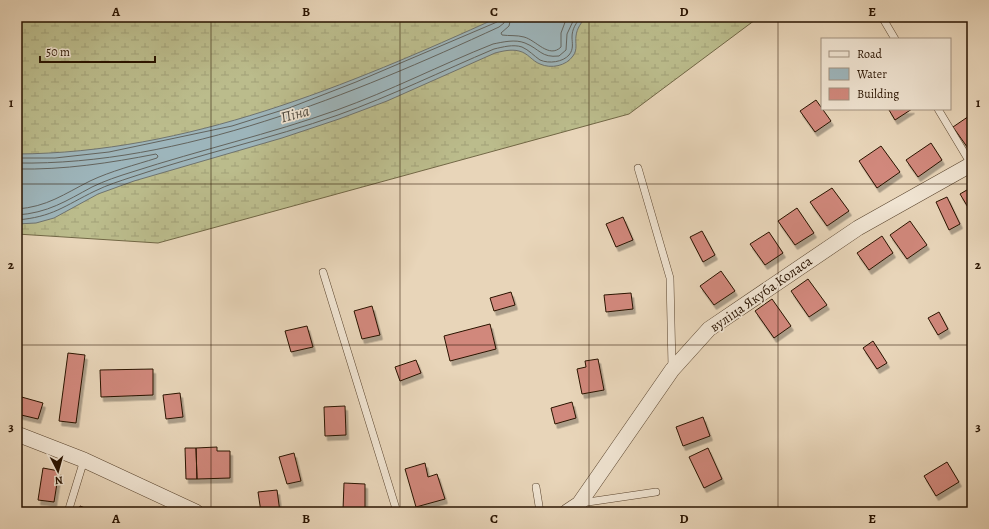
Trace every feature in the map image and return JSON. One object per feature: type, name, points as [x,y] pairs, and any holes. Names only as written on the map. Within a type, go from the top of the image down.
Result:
[{"type":"street","name":"вуліца Якуба Коласа","points":[[567,512],[579,504],[672,370],[708,329],[858,228],[972,164]]},
{"type":"street","points":[[17,434],[84,460],[196,512]]},
{"type":"lane","points":[[882,17],[895,38]]},
{"type":"lane","points":[[939,110],[972,164]]},
{"type":"lane","points":[[638,168],[670,278],[672,370]]},
{"type":"lane","points":[[323,272],[397,512]]},
{"type":"lane","points":[[68,512],[84,460]]},
{"type":"lane","points":[[536,487],[540,512]]},
{"type":"lane","points":[[579,504],[656,492]]},
{"type":"green space","name":"Піна","points":[[17,17],[759,17],[629,114],[158,243],[17,234]]},
{"type":"water","points":[[499,17],[586,17],[577,30],[575,53],[570,59],[558,66],[544,66],[537,63],[525,53],[516,50],[507,50],[495,53],[387,101],[339,119],[282,138],[134,181],[98,194],[54,218],[36,223],[17,224],[17,154],[80,151],[143,142],[204,128],[265,111],[325,90],[383,67],[442,43]]},
{"type":"building","points":[[816,100],[821,107],[821,110],[823,110],[831,121],[815,132],[800,111]]},
{"type":"building","points":[[889,110],[910,110],[895,120]]},
{"type":"building","points":[[972,114],[972,149],[970,151],[953,127]]},
{"type":"building","points":[[931,143],[942,160],[918,177],[906,160]]},
{"type":"building","points":[[881,146],[900,172],[877,188],[859,161]]},
{"type":"building","points":[[972,187],[972,214],[960,194]]},
{"type":"building","points":[[832,188],[849,211],[827,226],[810,202]]},
{"type":"building","points":[[947,197],[960,224],[949,230],[936,202]]},
{"type":"building","points":[[797,208],[814,233],[795,245],[778,221]]},
{"type":"building","points":[[623,217],[633,240],[616,247],[606,224]]},
{"type":"building","points":[[910,221],[927,245],[907,259],[890,235]]},
{"type":"building","points":[[702,231],[715,255],[703,262],[690,237]]},
{"type":"building","points":[[769,232],[783,253],[765,265],[750,244]]},
{"type":"building","points":[[882,236],[893,253],[869,270],[857,253]]},
{"type":"building","points":[[721,271],[735,291],[714,305],[700,286]]},
{"type":"building","points":[[808,279],[827,305],[809,317],[791,291]]},
{"type":"building","points":[[511,292],[515,305],[494,311],[490,298]]},
{"type":"building","points":[[631,293],[633,309],[606,312],[604,295]]},
{"type":"building","points":[[772,299],[791,326],[774,338],[755,311]]},
{"type":"building","points":[[372,306],[380,335],[362,339],[354,311]]},
{"type":"building","points":[[939,312],[948,329],[938,335],[928,318]]},
{"type":"building","points":[[490,324],[496,349],[450,361],[444,336]]},
{"type":"building","points":[[307,326],[313,347],[291,352],[285,331]]},
{"type":"building","points":[[873,341],[887,363],[877,369],[863,348]]},
{"type":"building","points":[[68,353],[85,355],[76,423],[59,421]]},
{"type":"building","points":[[598,359],[604,390],[582,394],[577,369],[586,367],[585,361]]},
{"type":"building","points":[[416,360],[421,373],[400,381],[395,367]]},
{"type":"building","points":[[153,369],[153,395],[101,397],[100,370]]},
{"type":"building","points":[[180,393],[183,417],[166,419],[163,395]]},
{"type":"building","points":[[18,396],[43,403],[38,419],[17,414]]},
{"type":"building","points":[[572,402],[576,418],[555,424],[551,408]]},
{"type":"building","points":[[345,406],[346,435],[325,436],[324,407]]},
{"type":"building","points":[[703,417],[710,436],[683,446],[676,427]]},
{"type":"building","points":[[217,447],[217,451],[230,451],[230,478],[197,479],[196,448]]},
{"type":"building","points":[[185,448],[196,448],[197,479],[186,479]]},
{"type":"building","points":[[708,448],[722,479],[704,488],[689,457]]},
{"type":"building","points":[[294,453],[301,481],[287,484],[279,457]]},
{"type":"building","points":[[17,459],[19,460],[17,476]]},
{"type":"building","points":[[947,462],[959,482],[936,496],[924,476]]},
{"type":"building","points":[[425,463],[428,477],[437,474],[445,499],[416,507],[405,469]]},
{"type":"building","points":[[43,468],[59,471],[54,502],[38,500]]},
{"type":"building","points":[[344,483],[365,484],[365,511],[343,510]]},
{"type":"building","points":[[277,490],[280,512],[261,512],[258,492]]},
{"type":"building","points":[[80,506],[95,512],[78,512]]},
{"type":"building","points":[[647,508],[649,512],[638,512]]},
{"type":"building","points":[[115,509],[127,512],[115,512]]}]
